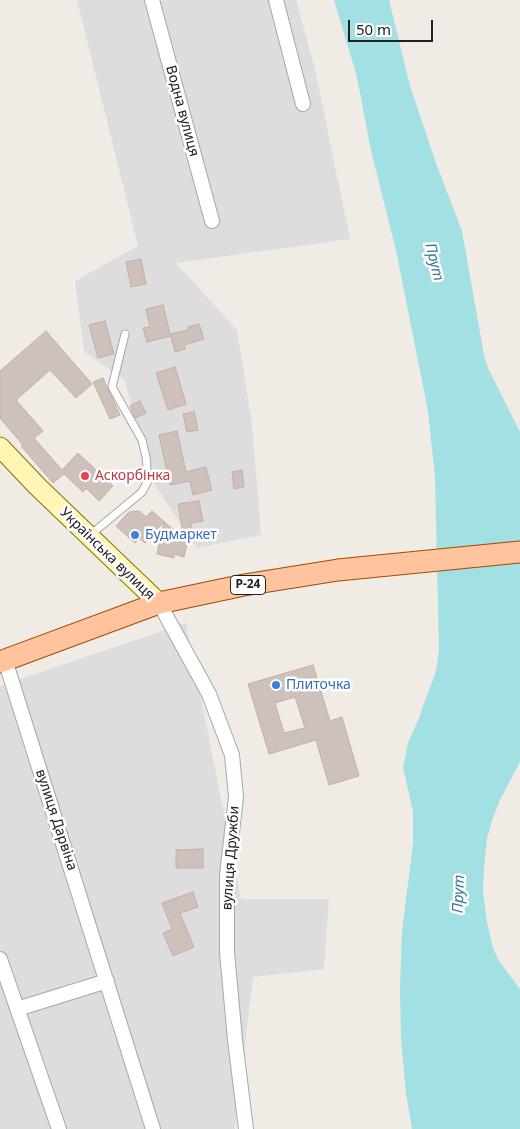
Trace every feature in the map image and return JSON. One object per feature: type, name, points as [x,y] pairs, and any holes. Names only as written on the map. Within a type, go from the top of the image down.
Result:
[{"type":"main road","name":"Р-24","points":[[159,603],[244,585],[338,570],[520,552]]},
{"type":"main road","name":"Українська вулиця","points":[[2,661],[159,603]]},
{"type":"street","name":"Водна вулиця","points":[[152,0],[212,221]]},
{"type":"street","points":[[276,0],[303,104]]},
{"type":"street","name":"Українська вулиця","points":[[0,447],[37,486],[159,603]]},
{"type":"street","name":"вулиця Дружби","points":[[159,603],[209,694],[232,754],[236,797],[228,875],[227,952],[246,1129]]},
{"type":"street","name":"вулиця Дарвіна","points":[[2,661],[153,1129]]},
{"type":"street","points":[[0,960],[59,1129]]},
{"type":"street","points":[[17,1009],[106,981]]},
{"type":"lane","points":[[89,536],[142,492],[148,481],[142,440],[112,387],[125,334]]},
{"type":"shaded area","points":[[77,0],[296,0],[315,69],[350,239],[176,263],[237,330],[252,424],[261,535],[197,548],[153,482],[124,379],[84,352],[75,281],[138,246]]},
{"type":"shaded area","points":[[186,623],[241,899],[329,899],[324,969],[253,977],[235,1129],[0,1129],[0,686]]},
{"type":"water","name":"Прут","points":[[334,0],[389,0],[410,86],[436,163],[462,231],[484,355],[488,368],[520,432],[520,762],[499,802],[487,838],[483,891],[493,948],[499,961],[520,989],[520,1129],[412,1129],[406,1093],[401,1039],[400,989],[402,931],[413,844],[413,812],[403,767],[408,743],[436,671],[439,650],[435,477],[428,411],[397,255],[370,146],[357,77]]},
{"type":"building","points":[[141,259],[146,284],[131,287],[126,262]]},
{"type":"building","points":[[163,305],[170,334],[188,330],[188,327],[199,324],[204,339],[184,345],[185,349],[175,352],[171,336],[147,342],[143,328],[150,327],[146,309]]},
{"type":"building","points":[[105,321],[114,354],[98,358],[89,325]]},
{"type":"building","points":[[46,331],[92,384],[76,398],[50,370],[16,400],[43,431],[34,438],[62,470],[78,453],[113,486],[99,501],[86,488],[83,492],[64,474],[53,483],[0,418],[0,371]]},
{"type":"building","points":[[175,367],[186,404],[168,410],[156,373]]},
{"type":"building","points":[[103,378],[120,415],[110,419],[93,382]]},
{"type":"building","points":[[140,401],[146,413],[135,418],[130,406]]},
{"type":"building","points":[[194,412],[198,430],[187,432],[183,414]]},
{"type":"building","points":[[177,431],[186,472],[206,467],[212,490],[193,495],[190,481],[170,485],[159,435]]},
{"type":"building","points":[[242,470],[244,487],[234,489],[232,472]]},
{"type":"building","points":[[199,501],[203,521],[192,523],[184,557],[174,554],[174,558],[157,554],[164,522],[145,543],[139,538],[135,543],[116,526],[129,512],[139,511],[146,517],[152,511],[184,539],[178,504]]},
{"type":"building","points":[[313,665],[330,721],[342,717],[359,776],[329,785],[316,740],[269,754],[248,684]],"holes":[[[295,697],[305,728],[284,733],[275,703]]]},
{"type":"building","points":[[203,849],[203,868],[176,868],[176,850]]},
{"type":"building","points":[[193,892],[198,907],[180,913],[194,947],[173,956],[163,933],[172,929],[162,903]]},
{"type":"place","name":"Аскорбінка","points":[[85,476]]},
{"type":"place","name":"Будмаркет","points":[[135,535]]},
{"type":"place","name":"Плиточка","points":[[276,685]]}]
